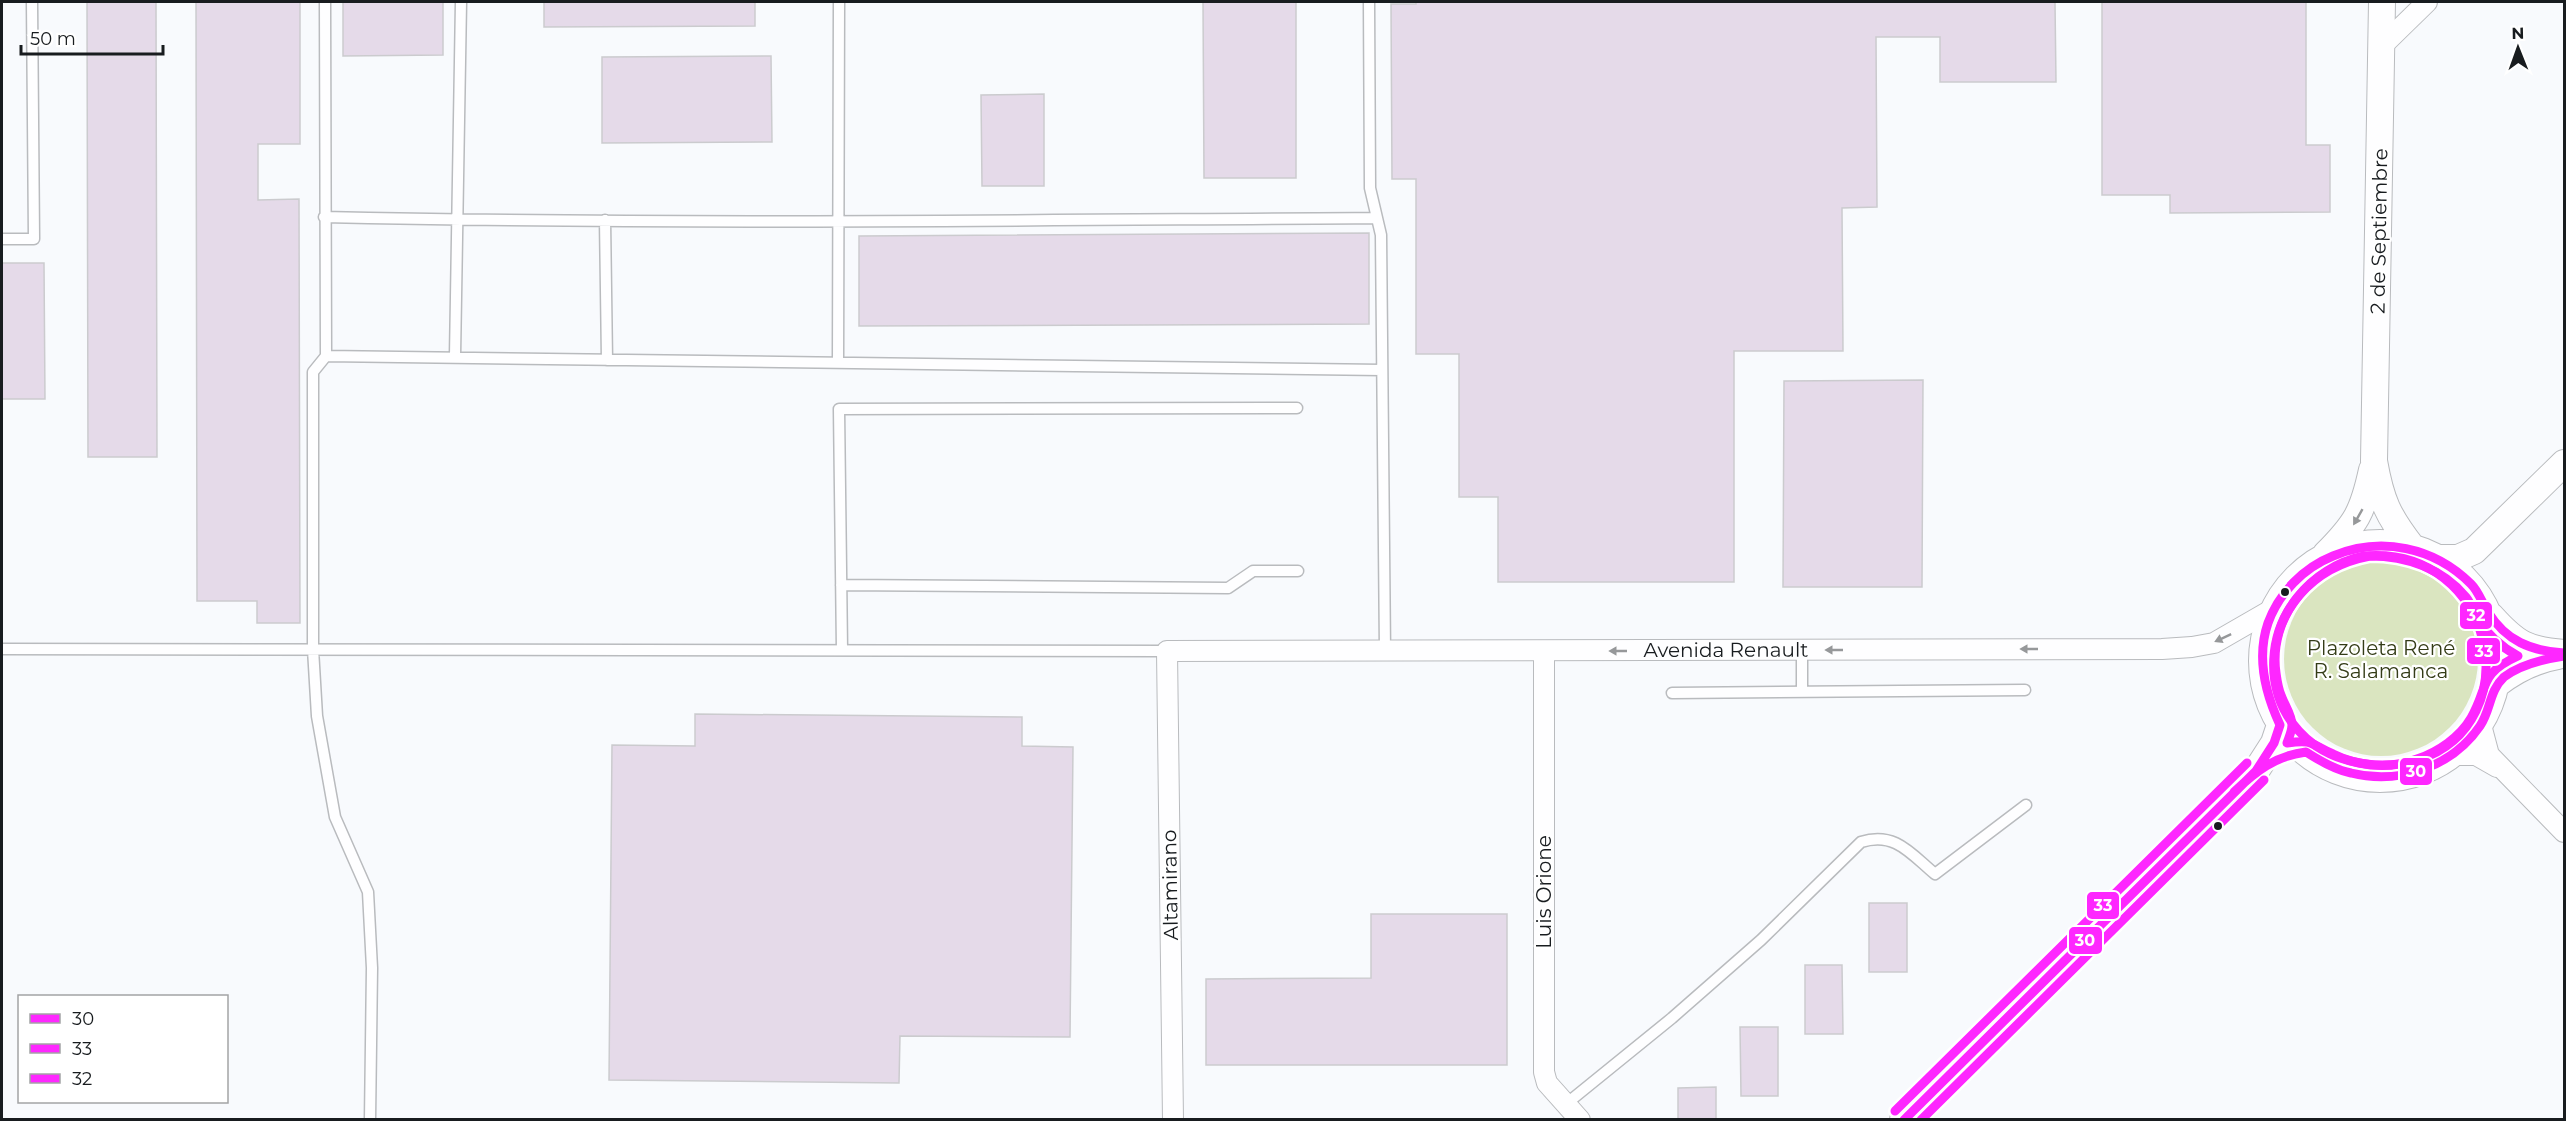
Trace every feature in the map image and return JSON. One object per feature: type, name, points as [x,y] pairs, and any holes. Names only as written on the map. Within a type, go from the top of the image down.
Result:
[{"type":"street","name":"2 de Septiembre","points":[[2382,2],[2374,461],[2387,512],[2412,547]]},
{"type":"street","points":[[2383,45],[2427,2]]},
{"type":"street","name":"2 de Septiembre","points":[[2320,561],[2348,532],[2359,516],[2374,461]]},
{"type":"street","points":[[2439,558],[2458,558],[2466,555],[2494,532],[2565,463]]},
{"type":"street","points":[[2473,586],[2479,557],[2494,532]]},
{"type":"street","points":[[2373,544],[2412,547],[2439,558],[2473,586],[2493,625],[2499,654],[2497,684],[2481,725],[2468,742],[2452,755],[2416,774],[2384,779],[2352,776],[2322,764],[2306,752],[2280,725],[2273,711],[2262,671],[2263,640],[2273,609],[2282,595],[2309,566],[2344,549],[2373,544]]},
{"type":"street","name":"Avenida Renault","points":[[1167,651],[2192,647],[2214,643],[2273,609]]},
{"type":"street","points":[[2487,611],[2509,635],[2526,647],[2565,654]]},
{"type":"street","name":"Altamirano","points":[[1167,651],[1173,1119]]},
{"type":"street","name":"Luis Orione","points":[[1544,651],[1544,1072],[1547,1083],[1580,1119]]},
{"type":"street","points":[[2497,684],[2528,665],[2565,654]]},
{"type":"street","points":[[2256,771],[2274,743],[2280,725]]},
{"type":"street","points":[[2481,725],[2489,755],[2565,832]]},
{"type":"street","points":[[1903,1119],[2256,771],[2278,756],[2306,752]]},
{"type":"street","points":[[2452,755],[2476,755],[2502,770]]},
{"type":"lane","points":[[2,239],[34,239],[32,2]]},
{"type":"lane","points":[[326,2],[324,217],[326,356],[313,372],[313,649],[317,716],[335,817],[368,892],[372,968],[370,1119]]},
{"type":"lane","points":[[456,356],[461,2]]},
{"type":"lane","points":[[838,361],[839,2]]},
{"type":"lane","points":[[1369,2],[1370,188],[1381,234],[1385,651]]},
{"type":"lane","points":[[324,217],[458,220],[1377,218]]},
{"type":"lane","points":[[605,220],[607,360]]},
{"type":"lane","points":[[326,356],[1382,370]]},
{"type":"lane","points":[[842,650],[839,409],[1297,408]]},
{"type":"lane","points":[[841,585],[1228,588],[1253,571],[1298,571]]},
{"type":"lane","points":[[2,649],[1167,651]]},
{"type":"lane","points":[[1802,650],[1802,692]]},
{"type":"lane","points":[[1672,693],[2025,690]]},
{"type":"lane","points":[[1566,1104],[1672,1018],[1761,940],[1861,842],[1876,837],[1896,843],[1935,874],[2026,805]]},
{"type":"green space","name":"Plazoleta René R. Salamanca","points":[[2391,562],[2427,573],[2450,590],[2462,605],[2471,622],[2477,640],[2477,678],[2471,696],[2462,713],[2450,728],[2435,740],[2418,749],[2400,755],[2371,756],[2335,745],[2306,721],[2295,705],[2285,678],[2284,649],[2295,613],[2319,584],[2335,573],[2362,563]]},
{"type":"building","points":[[87,2],[156,2],[157,457],[88,457]]},
{"type":"building","points":[[196,2],[300,2],[300,144],[258,144],[258,200],[299,199],[300,623],[257,623],[257,601],[197,601]]},
{"type":"building","points":[[343,2],[443,2],[443,55],[343,56]]},
{"type":"building","points":[[544,2],[755,2],[755,26],[544,27]]},
{"type":"building","points":[[1203,2],[1296,2],[1296,178],[1204,178]]},
{"type":"building","points":[[1416,2],[2055,2],[2056,82],[1940,82],[1940,37],[1876,37],[1877,207],[1842,208],[1843,351],[1734,351],[1734,582],[1498,582],[1498,497],[1459,497],[1459,354],[1416,354],[1416,179],[1392,179],[1391,4],[1416,4]]},
{"type":"building","points":[[2102,2],[2306,2],[2306,145],[2330,145],[2330,212],[2170,213],[2170,195],[2102,195]]},
{"type":"building","points":[[771,56],[772,142],[602,143],[602,57]]},
{"type":"building","points":[[1044,94],[1044,186],[982,186],[981,95]]},
{"type":"building","points":[[1369,233],[1369,324],[859,326],[859,236]]},
{"type":"building","points":[[2,263],[44,263],[45,399],[2,399]]},
{"type":"building","points":[[1923,380],[1922,587],[1783,587],[1784,381]]},
{"type":"building","points":[[695,714],[1022,717],[1022,746],[1073,747],[1070,1037],[900,1036],[899,1083],[609,1080],[612,745],[695,746]]},
{"type":"building","points":[[1869,903],[1907,903],[1907,972],[1869,972]]},
{"type":"building","points":[[1371,914],[1507,914],[1507,1065],[1206,1065],[1206,979],[1371,978]]},
{"type":"building","points":[[1805,965],[1842,965],[1843,1034],[1805,1034]]},
{"type":"building","points":[[1740,1027],[1778,1027],[1778,1096],[1741,1096]]},
{"type":"building","points":[[1716,1087],[1716,1119],[1678,1119],[1678,1088]]},
{"type":"transit line","name":"30","points":[[1904,1120],[2256,771],[2274,743],[2280,725],[2266,688],[2263,662],[2264,636],[2273,612],[2285,592],[2312,567],[2333,556],[2370,547],[2388,546],[2424,554],[2441,561],[2471,584],[2495,622],[2511,637],[2530,647],[2564,653]]},
{"type":"transit line","name":"33","points":[[2364,556],[2409,560],[2444,578],[2469,606],[2483,640],[2485,677],[2476,711],[2454,740],[2418,760],[2407,763],[2364,764],[2353,762],[2311,743],[2287,743],[2292,730],[2292,721],[2278,687],[2275,652],[2286,614],[2311,583],[2327,571],[2364,556]]},
{"type":"transit line","name":"32","points":[[2370,556],[2410,561],[2446,578],[2466,597],[2477,618],[2490,635],[2518,656],[2490,675],[2471,718],[2455,737],[2425,756],[2396,764],[2359,763],[2320,748],[2293,724],[2278,693],[2274,660],[2281,626],[2300,595],[2329,571],[2370,556]]},
{"type":"transit line","name":"30","points":[[2234,792],[2250,777],[2275,761],[2306,752],[2339,770],[2369,776],[2406,774],[2440,762],[2455,752],[2480,726],[2495,688],[2504,677],[2525,665],[2564,656]]},
{"type":"transit line","name":"33","points":[[1895,1111],[2247,763]]},
{"type":"transit line","name":"33","points":[[1921,1120],[2264,780]]}]
